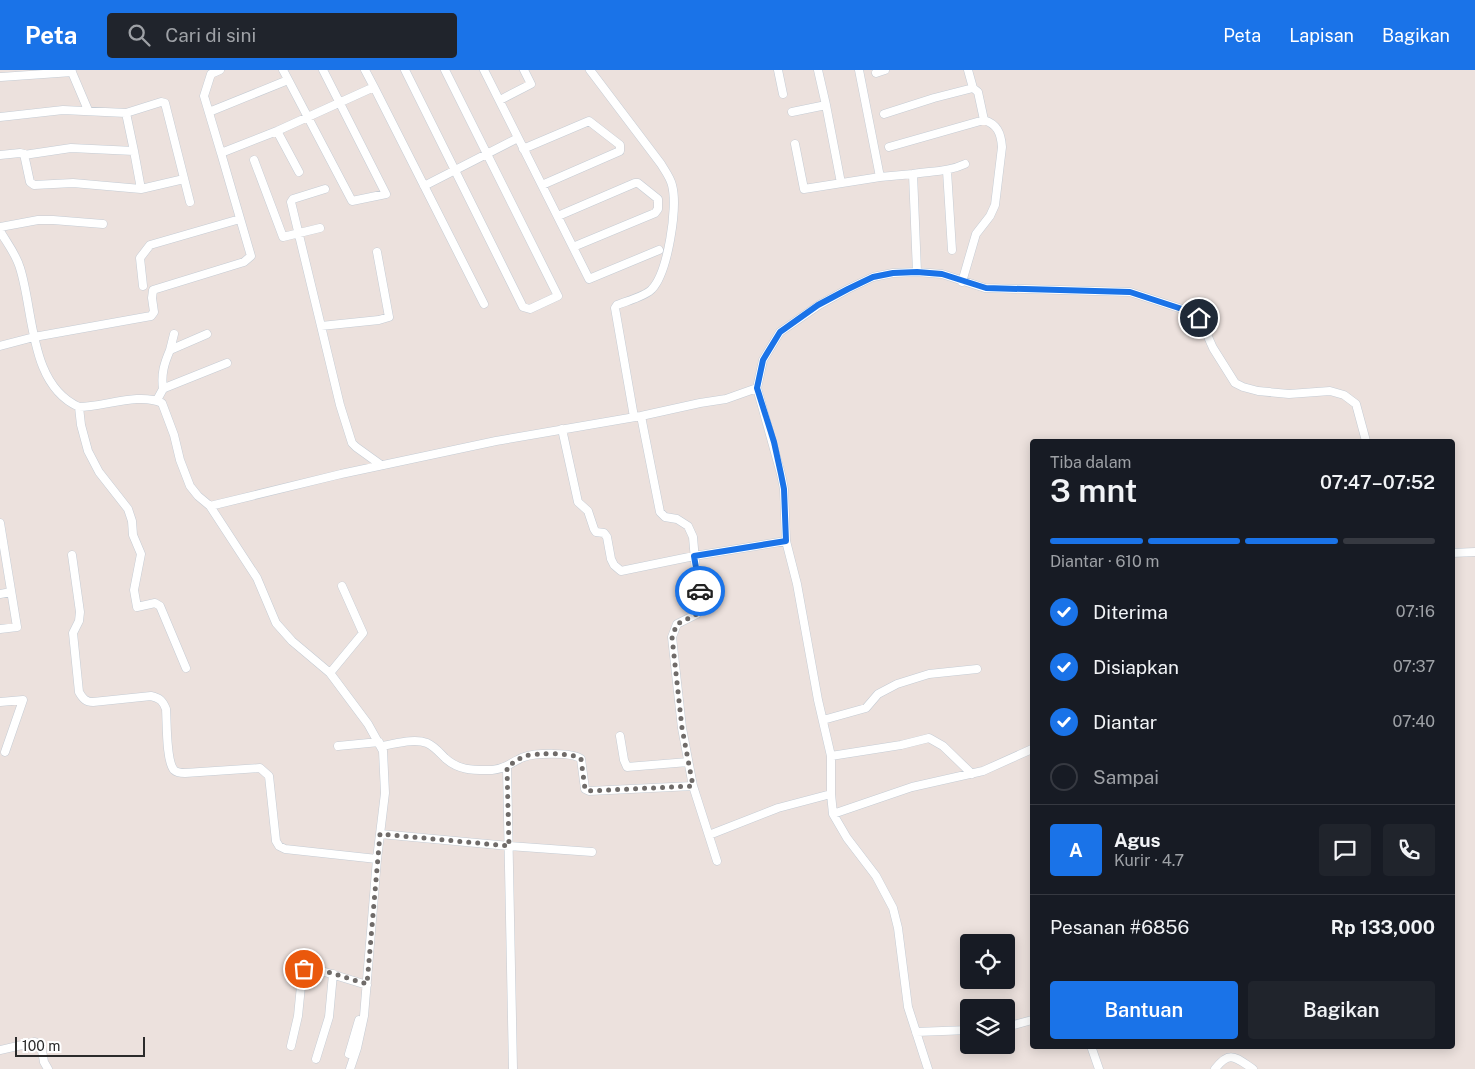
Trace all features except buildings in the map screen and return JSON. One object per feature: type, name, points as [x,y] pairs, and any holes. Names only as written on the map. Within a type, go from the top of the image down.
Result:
[{"type":"street","points":[[0,346],[34,337],[151,316],[154,312],[153,290],[244,262],[251,256],[204,96],[211,74],[220,70]]},
{"type":"street","points":[[283,70],[352,201],[386,194],[323,70]]},
{"type":"street","points":[[365,70],[484,304]]},
{"type":"street","points":[[406,70],[523,307],[530,309],[558,296],[445,70]]},
{"type":"street","points":[[484,70],[589,279],[659,250]]},
{"type":"street","points":[[500,100],[531,84],[524,70]]},
{"type":"street","points":[[590,70],[661,164],[669,177],[674,195],[670,243],[665,266],[658,280],[648,292],[617,304],[615,308],[660,512],[665,517],[677,519],[688,526],[693,537],[694,556],[701,595],[697,614],[677,624],[672,637],[678,700],[688,762],[693,786],[716,861]]},
{"type":"street","points":[[778,70],[783,94]]},
{"type":"street","points":[[818,70],[841,183]]},
{"type":"street","points":[[859,70],[880,177]]},
{"type":"street","points":[[876,73],[885,70]]},
{"type":"street","points":[[968,70],[973,88],[978,92],[984,120]]},
{"type":"street","points":[[1,74],[72,71],[88,110]]},
{"type":"street","points":[[209,112],[288,80]]},
{"type":"street","points":[[221,153],[277,131],[374,87]]},
{"type":"street","points":[[884,114],[973,88]]},
{"type":"street","points":[[0,117],[63,110],[126,113],[161,102],[165,103],[190,202]]},
{"type":"street","points":[[792,112],[826,105]]},
{"type":"street","points":[[126,113],[141,189]]},
{"type":"street","points":[[889,147],[984,120],[995,124],[1002,140],[997,195],[993,212],[975,238],[962,282]]},
{"type":"street","points":[[524,148],[588,121],[620,145],[620,151],[542,185]]},
{"type":"street","points":[[277,131],[299,172]]},
{"type":"street","points":[[424,186],[518,138]]},
{"type":"street","points":[[795,144],[804,189],[880,177],[947,171],[965,164]]},
{"type":"street","points":[[0,155],[20,153],[24,155],[71,148],[134,151]]},
{"type":"street","points":[[24,155],[30,182],[34,185],[73,184],[141,189],[184,179]]},
{"type":"street","points":[[254,160],[281,235],[284,238],[320,228]]},
{"type":"street","points":[[947,171],[952,250]]},
{"type":"street","points":[[913,174],[917,272]]},
{"type":"street","points":[[558,216],[635,183],[638,183],[658,199],[656,213],[573,247]]},
{"type":"street","points":[[325,189],[292,200],[340,405],[352,443],[381,465]]},
{"type":"street","points":[[144,286],[140,258],[150,245],[240,219]]},
{"type":"street","points":[[0,227],[38,220],[103,224]]},
{"type":"street","points":[[0,231],[20,266],[41,362],[54,387],[70,403],[78,407],[139,399],[157,400],[162,403],[166,410],[180,460],[190,486],[210,506],[257,578],[276,623],[292,641],[330,673],[380,744],[384,760],[385,793],[361,1034],[350,1069]]},
{"type":"street","points":[[321,326],[385,320],[389,318],[377,252]]},
{"type":"street","points":[[928,1069],[908,1007],[898,928],[893,908],[876,876],[847,838],[833,814],[831,756],[818,700],[797,584],[786,541],[784,489],[774,442],[757,388],[763,360],[780,332],[818,305],[873,277],[893,273],[942,274],[962,282],[986,288],[1130,292],[1182,309],[1194,315],[1201,321],[1213,348],[1235,383],[1243,387],[1258,391],[1289,394],[1330,391],[1344,395],[1356,404],[1365,439]]},
{"type":"street","points":[[157,400],[163,389],[163,366],[174,334]]},
{"type":"street","points":[[170,350],[207,334]]},
{"type":"street","points":[[163,389],[227,363]]},
{"type":"street","points":[[210,506],[381,465],[496,441],[726,399],[757,388]]},
{"type":"street","points":[[78,407],[88,451],[99,472],[128,509],[132,520],[133,535],[141,554],[134,590],[137,607],[155,603],[160,606],[186,668]]},
{"type":"street","points":[[562,429],[578,502],[588,510],[596,532],[604,533],[607,537],[611,559],[621,571],[694,556],[786,541]]},
{"type":"street","points":[[0,523],[3,559],[17,626],[0,629]]},
{"type":"street","points":[[1455,553],[1475,552]]},
{"type":"street","points":[[72,555],[80,612],[79,621],[73,633],[79,692],[83,698],[88,702],[93,702],[151,696],[159,698],[166,709],[170,760],[172,768],[176,772],[185,774],[260,768],[269,776],[276,841],[280,846],[285,849],[377,859]]},
{"type":"street","points":[[330,673],[363,634],[342,586]]},
{"type":"street","points":[[0,594],[11,592]]},
{"type":"street","points":[[823,720],[866,708],[880,692],[904,682],[929,674],[977,669]]},
{"type":"street","points":[[0,702],[23,700],[5,752]]},
{"type":"street","points":[[620,736],[627,767],[688,762]]},
{"type":"street","points":[[831,756],[901,745],[929,738],[943,746],[972,774]]},
{"type":"street","points":[[338,746],[423,742],[429,744],[451,763],[462,769],[497,770],[507,767],[527,756],[568,755],[581,759],[585,789],[588,791],[693,786]]},
{"type":"street","points":[[833,814],[912,787],[972,774],[996,766],[1030,749]]},
{"type":"street","points":[[507,767],[514,1069]]},
{"type":"street","points":[[709,836],[778,808],[831,794]]},
{"type":"street","points":[[380,834],[592,852]]},
{"type":"street","points":[[291,1046],[298,1016],[304,969],[306,967],[365,984]]},
{"type":"street","points":[[316,1059],[329,1017],[333,974]]},
{"type":"street","points":[[349,1054],[358,1022],[365,984]]},
{"type":"street","points":[[1015,1025],[1030,1021]]},
{"type":"street","points":[[916,1032],[960,1030]]},
{"type":"street","points":[[0,1050],[35,1042],[41,1045],[44,1062],[48,1069]]},
{"type":"street","points":[[1092,1049],[1099,1069]]},
{"type":"street","points":[[1215,1069],[1223,1059],[1230,1056],[1253,1069]]},
{"type":"way so far","points":[[304,969],[306,967],[315,968],[367,984],[380,834],[509,846],[507,767],[518,760],[527,756],[544,754],[579,757],[581,759],[585,790],[588,791],[693,786],[678,700],[672,637],[677,624],[697,614],[701,595],[700,591]]},
{"type":"route","points":[[700,591],[694,556],[786,541],[784,489],[774,442],[757,388],[763,360],[780,332],[818,305],[873,277],[893,273],[917,272],[942,274],[986,288],[1130,292],[1182,309],[1199,318]]}]
